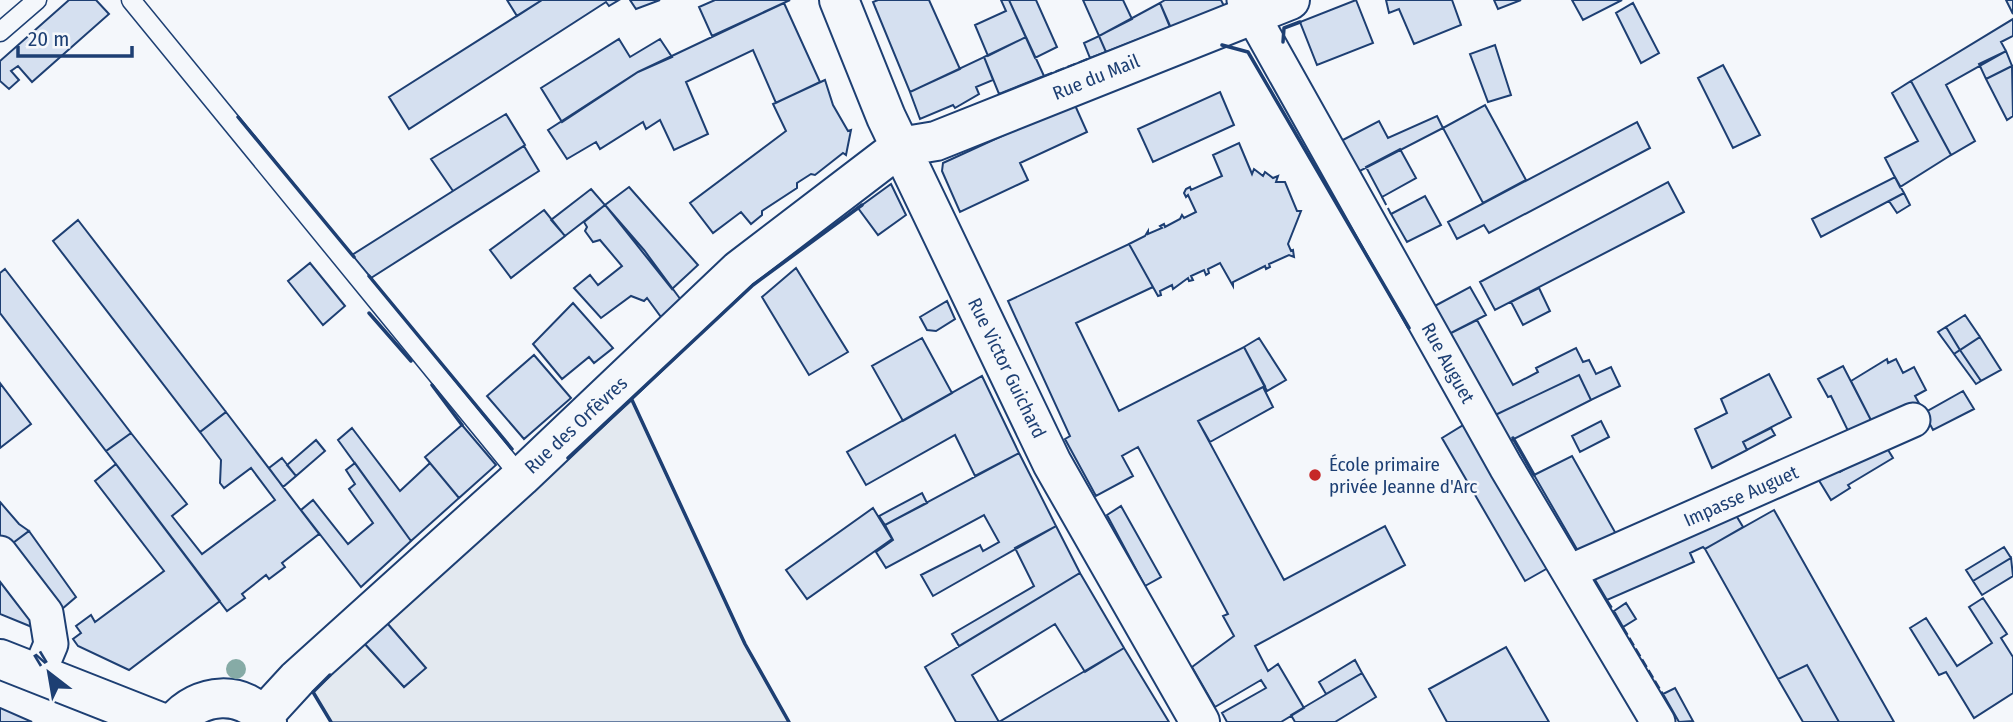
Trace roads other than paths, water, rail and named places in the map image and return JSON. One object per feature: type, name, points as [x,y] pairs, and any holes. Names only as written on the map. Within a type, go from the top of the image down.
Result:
[{"type":"main road","name":"Rue Victor Guichard","points":[[839,0],[900,147],[1052,463],[1200,722]]},
{"type":"main road","name":"Rue du Mail","points":[[900,147],[936,141],[1247,7],[1290,0]]},
{"type":"main road","name":"Rue des Orfèvres","points":[[265,719],[298,680],[521,477],[739,270],[900,147]]},
{"type":"main road","points":[[0,659],[160,722]]},
{"type":"main road","points":[[175,722],[197,702],[214,698],[241,702],[265,719]]},
{"type":"street","name":"Rue Auguet","points":[[1247,7],[1569,572],[1658,722]]},
{"type":"street","name":"Impasse Auguet","points":[[1569,572],[1913,420]]},
{"type":"street","points":[[0,553],[47,612],[51,644],[38,675]]},
{"type":"lane","points":[[0,32],[37,0]]},
{"type":"lane","points":[[131,0],[521,477]]},
{"type":"place","name":"École primaire privée Jeanne d'Arc","points":[[1315,475]]}]
